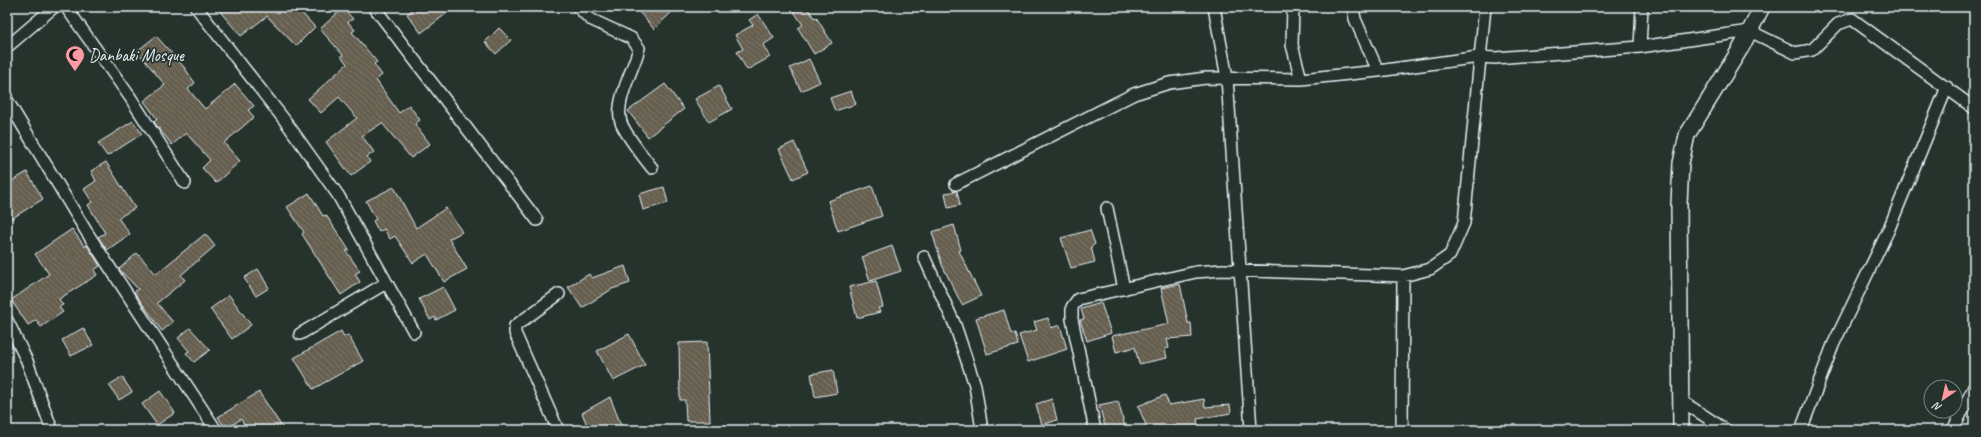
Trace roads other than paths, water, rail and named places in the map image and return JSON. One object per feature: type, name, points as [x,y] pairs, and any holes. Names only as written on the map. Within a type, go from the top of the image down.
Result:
[{"type":"street","points":[[66,7],[130,97],[185,183]]},
{"type":"street","points":[[196,7],[286,122],[338,195],[414,332]]},
{"type":"street","points":[[374,7],[537,220]]},
{"type":"street","points":[[578,7],[590,19],[631,38],[639,48],[636,61],[619,105],[622,126],[652,168]]},
{"type":"street","points":[[1214,7],[1227,78],[1251,430]]},
{"type":"street","points":[[1293,7],[1292,45],[1301,79]]},
{"type":"street","points":[[1353,7],[1355,19],[1378,71]]},
{"type":"street","points":[[1095,430],[1072,319],[1072,307],[1078,299],[1196,272],[1222,270],[1403,276],[1430,269],[1450,255],[1464,223],[1485,7]]},
{"type":"street","points":[[1640,47],[1642,7]]},
{"type":"street","points":[[1681,430],[1679,204],[1681,162],[1688,135],[1750,31],[1762,7]]},
{"type":"street","points":[[7,47],[48,9]]},
{"type":"street","points":[[956,184],[1134,94],[1169,83],[1206,78],[1301,79],[1378,71],[1479,57],[1495,58],[1640,47],[1750,31],[1796,53],[1812,50],[1838,24],[1852,19],[1974,108]]},
{"type":"street","points":[[1801,430],[1833,345],[1888,231],[1947,87]]},
{"type":"street","points":[[7,100],[86,231],[216,430]]},
{"type":"street","points":[[1107,208],[1124,289]]},
{"type":"street","points":[[924,257],[960,340],[975,385],[982,430]]},
{"type":"street","points":[[1402,430],[1403,276]]},
{"type":"street","points":[[300,334],[386,283]]},
{"type":"street","points":[[558,430],[515,333],[515,326],[559,294]]},
{"type":"street","points":[[7,320],[27,361],[52,430]]},
{"type":"street","points":[[1953,430],[1974,387]]},
{"type":"street","points":[[1680,400],[1726,430]]},
{"type":"place","name":"Danbaki Mosque","points":[[75,72]]}]
